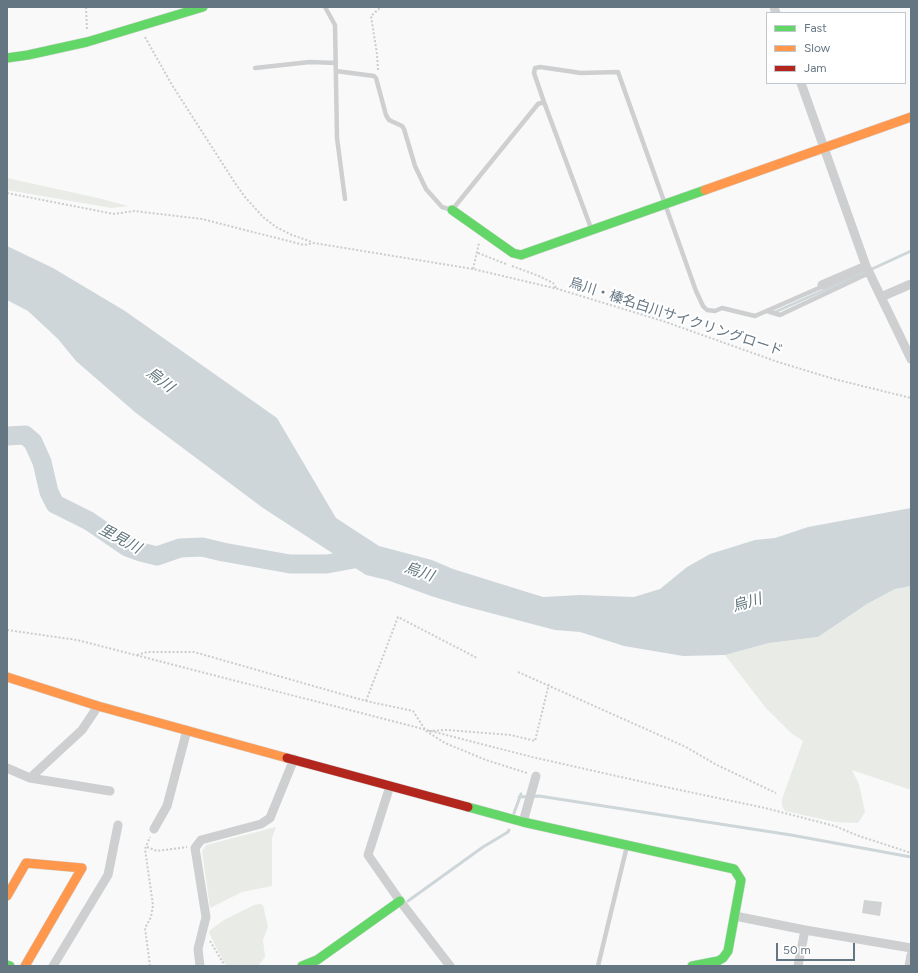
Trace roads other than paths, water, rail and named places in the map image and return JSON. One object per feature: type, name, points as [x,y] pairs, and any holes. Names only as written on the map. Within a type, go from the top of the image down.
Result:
[{"type":"street","points":[[7,58],[87,42],[141,27],[203,7]]},
{"type":"street","points":[[801,84],[868,270],[881,297],[907,341],[911,359]]},
{"type":"street","points":[[452,210],[518,255],[521,255],[911,117]]},
{"type":"street","points":[[822,285],[868,270]]},
{"type":"street","points":[[881,297],[911,284]]},
{"type":"street","points":[[7,677],[98,706],[523,822],[627,844],[734,870],[741,880],[728,951],[723,958],[713,963],[692,966]]},
{"type":"street","points":[[30,778],[82,730],[98,706]]},
{"type":"street","points":[[154,829],[167,806],[187,730]]},
{"type":"street","points":[[200,966],[198,949],[206,917],[195,848],[201,840],[261,824],[270,818],[294,759]]},
{"type":"street","points":[[7,768],[30,778],[110,791]]},
{"type":"street","points":[[523,822],[536,776]]},
{"type":"street","points":[[390,786],[368,855],[400,901],[450,966]]},
{"type":"street","points":[[53,966],[108,875],[118,825]]},
{"type":"street","points":[[7,896],[26,863],[82,868],[25,966]]},
{"type":"street","points":[[302,966],[317,960],[400,901]]},
{"type":"street","points":[[735,916],[805,930],[911,948]]},
{"type":"street","points":[[798,966],[805,930]]},
{"type":"street","points":[[909,966],[911,956]]},
{"type":"lane","points":[[325,7],[335,25],[337,138],[346,199]]},
{"type":"lane","points":[[255,68],[310,62],[336,64]]},
{"type":"lane","points":[[591,230],[544,102],[534,73],[535,68],[540,67],[581,73],[618,72],[696,291],[703,306],[707,310],[715,311],[722,308],[755,316],[810,296],[868,270]]},
{"type":"lane","points":[[336,71],[374,76],[376,78],[386,115],[389,120],[402,126],[404,129],[414,166],[426,189],[442,206],[452,210],[538,104],[544,102]]},
{"type":"lane","points":[[767,311],[780,315],[810,296],[822,285]]},
{"type":"lane","points":[[598,966],[627,844]]},
{"type":"water","name":"烏川","points":[[7,246],[53,268],[125,311],[277,418],[336,518],[379,546],[432,560],[453,569],[543,597],[580,595],[634,597],[660,589],[687,567],[710,554],[755,540],[775,538],[808,527],[911,508],[911,586],[895,589],[867,604],[818,637],[769,643],[725,655],[683,656],[624,646],[580,632],[555,630],[460,605],[387,580],[366,575],[263,508],[136,413],[76,361],[58,339],[28,311],[7,300]]},
{"type":"waterway","points":[[872,269],[911,251]]},
{"type":"waterway","points":[[775,312],[863,273]]},
{"type":"waterway","name":"里見川","points":[[7,436],[25,435],[33,442],[42,462],[49,492],[55,504],[89,521],[127,547],[141,552],[157,556],[180,548],[202,547],[290,564],[327,564],[370,556]]},
{"type":"waterway","points":[[514,813],[521,794]]},
{"type":"waterway","points":[[519,797],[539,796],[791,835],[911,857]]},
{"type":"waterway","points":[[408,901],[509,830]]}]
